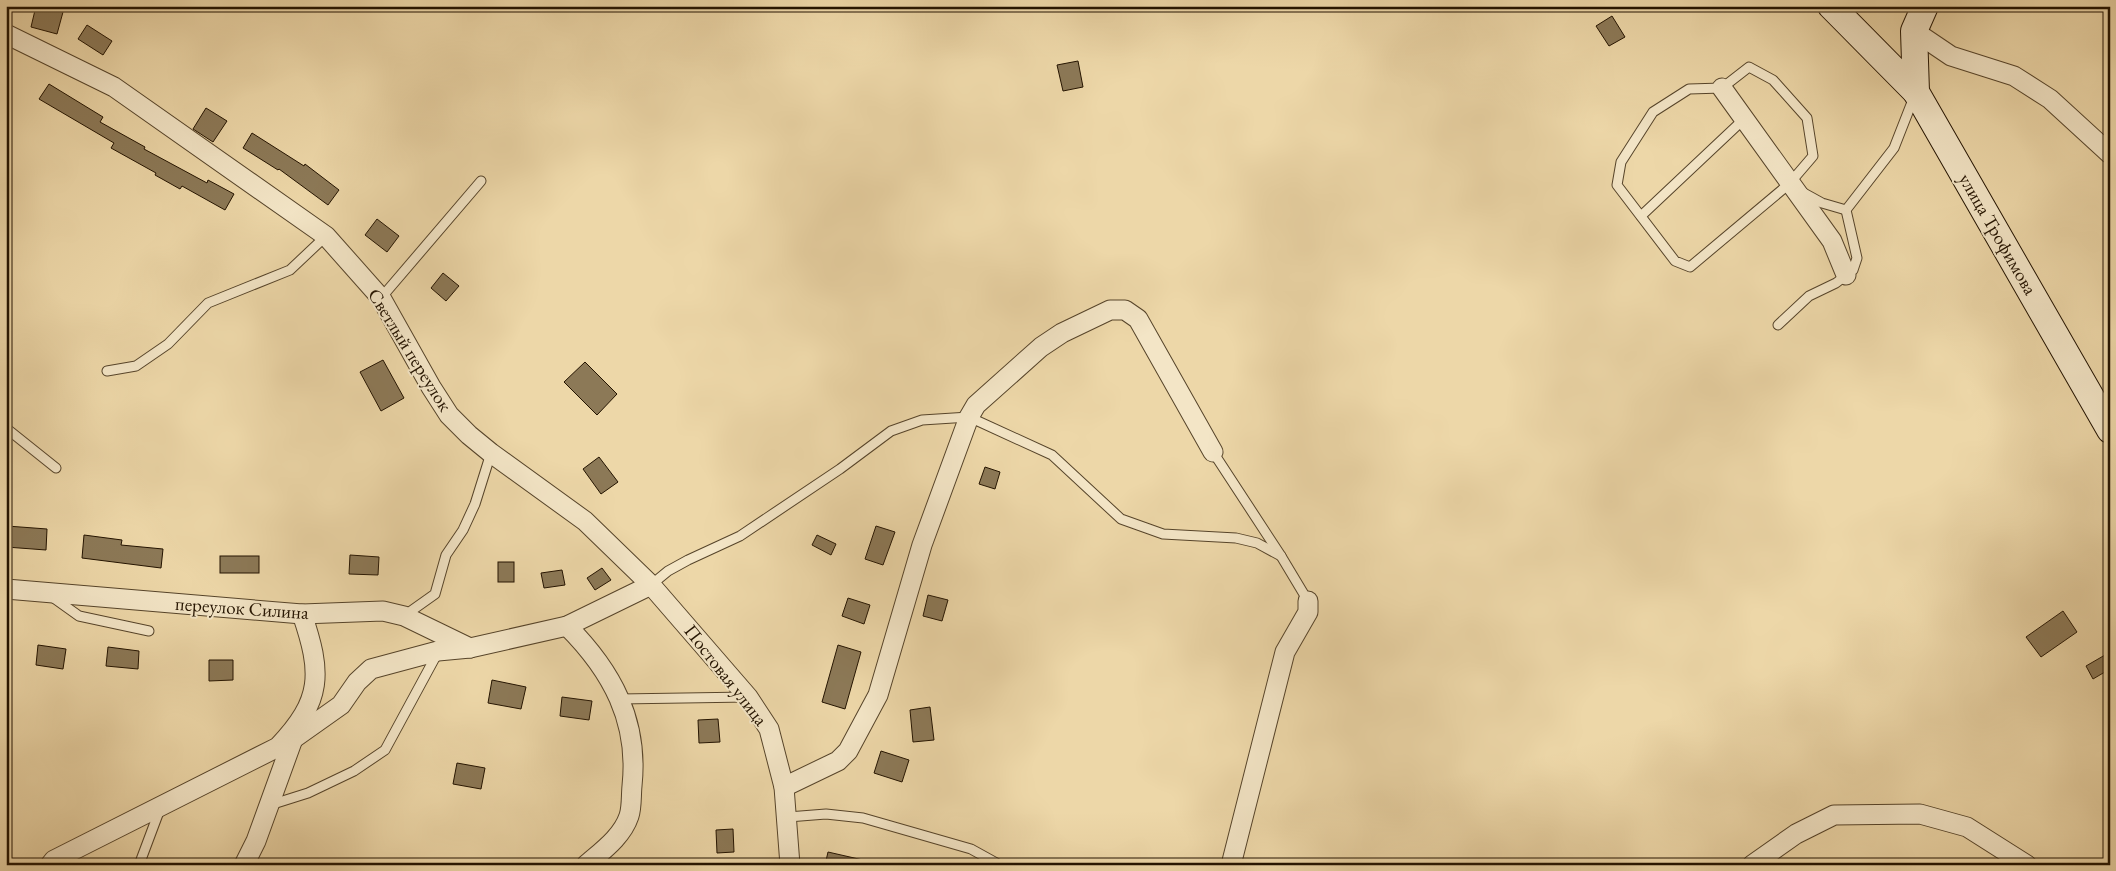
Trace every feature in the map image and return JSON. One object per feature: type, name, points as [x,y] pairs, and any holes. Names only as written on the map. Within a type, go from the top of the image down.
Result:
[{"type":"street","points":[[1831,6],[1916,92]]},
{"type":"street","points":[[1925,6],[1914,31],[1951,56],[2014,76],[2050,99],[2110,154]]},
{"type":"street","name":"улица Трофимова","points":[[1914,31],[1916,92],[2110,430]]},
{"type":"street","name":"Светлый переулок","points":[[6,34],[114,87],[326,236],[381,298],[449,415],[491,453],[585,520],[651,585]]},
{"type":"street","points":[[1722,88],[1789,184],[1832,241],[1846,275]]},
{"type":"street","points":[[784,787],[838,761],[848,751],[878,695],[922,545],[969,417],[976,405],[1041,347],[1062,333],[1110,310],[1124,310],[1138,319],[1213,452]]},
{"type":"street","points":[[50,865],[54,860],[286,743],[341,706],[357,682],[371,669],[438,651],[470,648],[567,626],[651,585]]},
{"type":"street","name":"Постовая улица","points":[[651,585],[748,697],[770,729],[784,787],[788,817],[790,865]]},
{"type":"street","name":"переулок Силина","points":[[6,589],[302,614],[383,611],[404,616],[470,648]]},
{"type":"street","points":[[1231,865],[1285,652],[1308,612],[1308,601]]},
{"type":"street","points":[[244,865],[256,841],[286,743],[315,689],[316,666],[302,614]]},
{"type":"street","points":[[567,626],[588,646],[607,675],[620,699],[631,738],[633,774],[629,816],[611,843],[586,865]]},
{"type":"street","points":[[1752,865],[1796,834],[1834,815],[1920,814],[1967,827],[2027,865]]},
{"type":"lane","points":[[1749,67],[1773,80],[1807,118],[1813,156],[1789,184],[1690,267],[1675,261],[1617,185],[1621,162],[1653,112],[1689,89],[1722,88],[1749,67]]},
{"type":"lane","points":[[1846,210],[1894,148],[1916,92]]},
{"type":"lane","points":[[1641,216],[1744,119]]},
{"type":"lane","points":[[381,298],[481,181]]},
{"type":"lane","points":[[1789,184],[1822,203],[1846,210]]},
{"type":"lane","points":[[1778,325],[1809,296],[1836,283],[1853,270],[1857,258],[1846,210]]},
{"type":"lane","points":[[107,371],[136,366],[168,344],[208,303],[290,270],[326,236]]},
{"type":"lane","points":[[651,585],[668,571],[740,536],[840,469],[892,431],[922,420],[969,417],[1052,454],[1121,519],[1163,534],[1236,538],[1257,542],[1281,556]]},
{"type":"lane","points":[[6,428],[56,468]]},
{"type":"lane","points":[[1213,452],[1308,601]]},
{"type":"lane","points":[[404,616],[435,594],[446,555],[463,530],[475,504],[491,453]]},
{"type":"lane","points":[[45,592],[79,616],[148,631]]},
{"type":"lane","points":[[268,806],[308,793],[354,771],[385,750],[438,651]]},
{"type":"lane","points":[[620,699],[748,697]]},
{"type":"lane","points":[[139,865],[162,805]]},
{"type":"lane","points":[[788,817],[826,814],[863,818],[971,849],[1000,865]]},
{"type":"building","points":[[36,6],[63,12],[57,34],[31,27]]},
{"type":"building","points":[[1612,16],[1625,37],[1609,46],[1596,26]]},
{"type":"building","points":[[87,25],[112,41],[103,55],[78,39]]},
{"type":"building","points":[[1078,61],[1083,87],[1063,91],[1057,65]]},
{"type":"building","points":[[49,84],[103,117],[100,122],[145,147],[144,149],[207,183],[208,180],[234,194],[225,210],[182,186],[180,189],[155,175],[156,173],[111,148],[114,143],[39,99]]},
{"type":"building","points":[[206,108],[227,121],[213,142],[193,129]]},
{"type":"building","points":[[252,133],[304,166],[305,164],[339,190],[328,205],[279,169],[243,148]]},
{"type":"building","points":[[377,219],[399,236],[387,252],[365,235]]},
{"type":"building","points":[[443,273],[459,286],[446,301],[431,288]]},
{"type":"building","points":[[383,360],[404,398],[381,411],[360,372]]},
{"type":"building","points":[[585,362],[617,394],[597,415],[564,382]]},
{"type":"building","points":[[599,457],[618,482],[601,494],[583,469]]},
{"type":"building","points":[[985,467],[1000,472],[995,489],[979,484]]},
{"type":"building","points":[[7,526],[47,529],[46,550],[6,547]]},
{"type":"building","points":[[876,526],[895,532],[883,565],[865,559]]},
{"type":"building","points":[[84,535],[122,540],[121,545],[163,549],[161,568],[82,558]]},
{"type":"building","points":[[817,535],[836,544],[831,555],[812,545]]},
{"type":"building","points":[[350,555],[379,557],[378,575],[349,574]]},
{"type":"building","points":[[220,556],[259,556],[259,573],[220,573]]},
{"type":"building","points":[[498,562],[514,562],[514,582],[498,582]]},
{"type":"building","points":[[602,568],[611,580],[595,590],[587,578]]},
{"type":"building","points":[[562,570],[565,585],[544,588],[541,573]]},
{"type":"building","points":[[928,595],[948,600],[942,621],[923,616]]},
{"type":"building","points":[[848,598],[870,605],[864,624],[842,616]]},
{"type":"building","points":[[2063,611],[2077,632],[2041,657],[2026,637]]},
{"type":"building","points":[[38,645],[66,649],[63,669],[36,665]]},
{"type":"building","points":[[838,645],[861,652],[845,709],[822,702]]},
{"type":"building","points":[[108,647],[139,651],[138,669],[106,666]]},
{"type":"building","points":[[2105,655],[2110,664],[2110,669],[2093,679],[2086,666]]},
{"type":"building","points":[[209,660],[233,660],[233,680],[209,681]]},
{"type":"building","points":[[492,680],[526,687],[521,709],[488,703]]},
{"type":"building","points":[[562,697],[592,701],[589,720],[560,716]]},
{"type":"building","points":[[930,707],[934,740],[913,742],[910,710]]},
{"type":"building","points":[[718,719],[720,742],[699,743],[698,720]]},
{"type":"building","points":[[881,751],[909,760],[902,782],[874,773]]},
{"type":"building","points":[[457,763],[485,768],[481,789],[453,784]]},
{"type":"building","points":[[733,829],[734,852],[717,853],[716,830]]},
{"type":"building","points":[[828,852],[863,860],[863,865],[825,865]]}]
